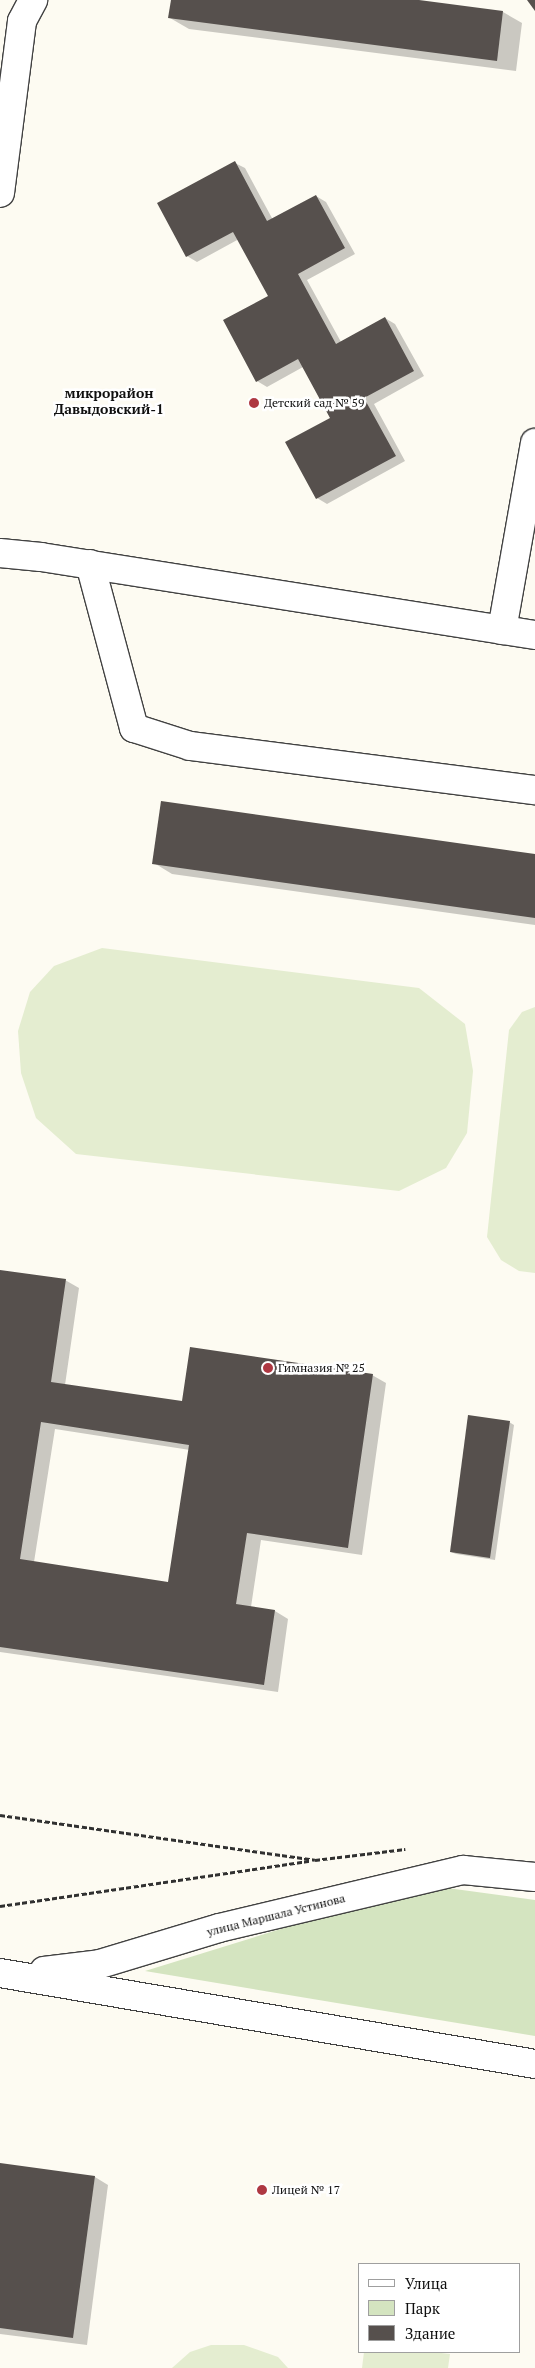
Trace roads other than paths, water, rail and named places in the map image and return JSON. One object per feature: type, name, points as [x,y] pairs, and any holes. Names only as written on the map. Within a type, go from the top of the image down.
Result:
[{"type":"street","points":[[0,193],[22,22],[33,0]]},
{"type":"street","points":[[502,630],[535,443]]},
{"type":"street","points":[[0,553],[90,564],[535,635]]},
{"type":"street","points":[[90,564],[134,728],[190,746],[535,790]]},
{"type":"street","name":"улица Маршала Устинова","points":[[9,1974],[100,1964],[219,1928],[463,1870],[535,1877]]},
{"type":"street","name":"улица Маршала Устинова","points":[[9,1974],[535,2064]]},
{"type":"place","name":"Детский сад № 59","points":[[254,403]]},
{"type":"place","name":"Гимназия № 25","points":[[268,1368]]},
{"type":"place","name":"Лицей № 17","points":[[262,2190]]},
{"type":"district","name":"микрорайон Давыдовский-1","points":[[109,402]]}]
